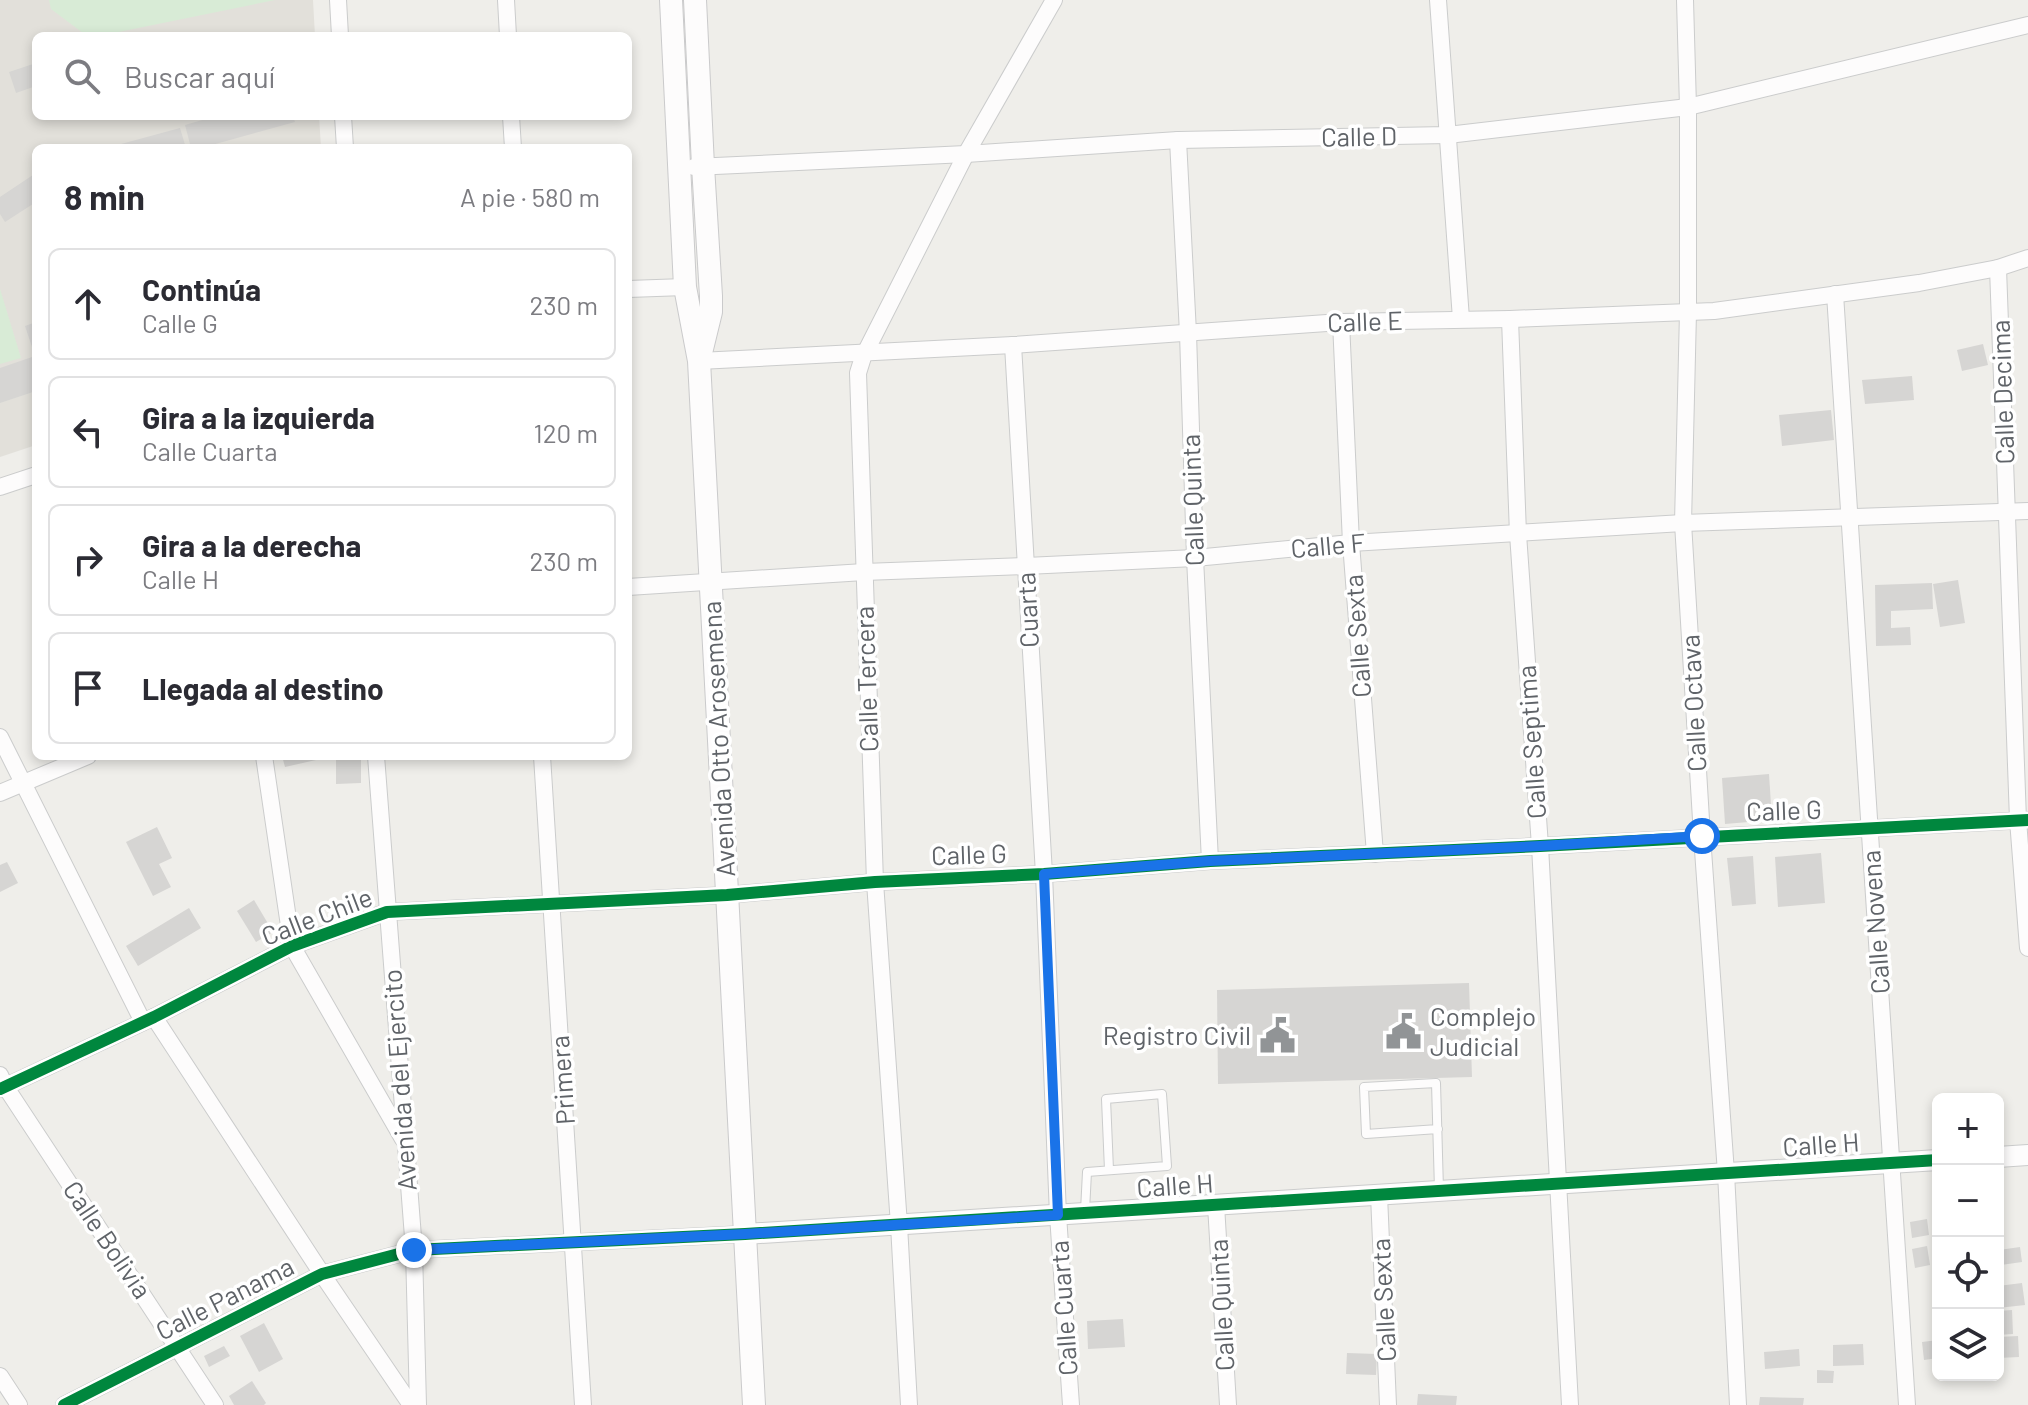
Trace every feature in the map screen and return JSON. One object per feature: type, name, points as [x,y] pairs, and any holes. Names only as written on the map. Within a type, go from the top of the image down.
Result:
[{"type":"main road","name":"Avenida Otto Arosemena","points":[[671,0],[685,287],[699,361],[754,1405]]},
{"type":"main road","name":"Avenida Otto Arosemena","points":[[695,0],[711,296],[711,312],[699,361]]},
{"type":"street","points":[[338,0],[340,32]]},
{"type":"street","points":[[506,0],[508,32]]},
{"type":"street","name":"Calle Tercera","points":[[909,1405],[875,882],[858,373],[966,154],[1054,0]]},
{"type":"street","points":[[1438,0],[1461,319]]},
{"type":"street","name":"Calle Octava","points":[[1685,0],[1688,312],[1683,523],[1726,1173],[1738,1405]]},
{"type":"street","name":"Calle D","points":[[679,168],[1178,140],[1448,135],[1688,107],[2028,25]]},
{"type":"street","points":[[343,120],[345,144]]},
{"type":"street","points":[[511,120],[513,144]]},
{"type":"street","name":"Calle Quinta","points":[[1178,140],[1210,861]]},
{"type":"street","name":"Calle E","points":[[699,361],[1013,345],[1341,322],[1688,312],[1919,283],[1998,268],[2028,258]]},
{"type":"street","name":"Calle Decima","points":[[1998,268],[2028,948]]},
{"type":"street","points":[[632,289],[685,287]]},
{"type":"street","name":"Calle Novena","points":[[1835,294],[1907,1405]]},
{"type":"street","name":"Calle Septima","points":[[1510,319],[1518,534],[1540,846],[1570,1405]]},
{"type":"street","name":"Calle Sexta","points":[[1341,322],[1351,543],[1375,854]]},
{"type":"street","name":"Cuarta","points":[[1013,345],[1044,874]]},
{"type":"street","points":[[0,487],[32,476]]},
{"type":"street","name":"Calle F","points":[[632,587],[864,572],[1195,558],[1351,543],[1683,523],[2028,511]]},
{"type":"street","points":[[0,737],[148,1019],[411,1405]]},
{"type":"street","points":[[0,793],[79,760]]},
{"type":"street","points":[[265,760],[292,946],[405,1143]]},
{"type":"street","name":"Avenida del Ejercito","points":[[376,760],[414,1250],[418,1405]]},
{"type":"street","name":"Primera","points":[[542,760],[583,1405]]},
{"type":"street","name":"Calle G","points":[[727,895],[875,882],[1044,874],[1210,861],[2023,820]]},
{"type":"street","name":"Calle Cuarta","points":[[1044,874],[1058,1215],[1071,1405]]},
{"type":"street","name":"Calle Chile","points":[[2,1083],[148,1019],[292,946],[387,912],[727,895]]},
{"type":"street","name":"Calle Bolivia","points":[[2,1083],[215,1405]]},
{"type":"street","points":[[2004,1157],[2028,1155]]},
{"type":"street","name":"Calle H","points":[[414,1250],[899,1225],[1932,1160]]},
{"type":"street","name":"Calle Sexta","points":[[1379,1195],[1388,1405]]},
{"type":"street","name":"Calle Quinta","points":[[1216,1205],[1228,1405]]},
{"type":"street","name":"Calle Panama","points":[[64,1405],[322,1274],[414,1250]]},
{"type":"street","points":[[0,1376],[19,1405]]},
{"type":"lane","points":[[1438,1129],[1366,1134],[1364,1087],[1436,1083],[1438,1129],[1439,1191]]},
{"type":"lane","points":[[1085,1213],[1085,1174],[1088,1171],[1109,1170],[1167,1166],[1162,1094],[1106,1099],[1109,1170]]},
{"type":"shaded area","points":[[0,0],[313,0],[315,32],[32,32],[32,120],[319,120],[321,144],[32,144],[32,446],[0,457]]},
{"type":"green space","points":[[49,0],[275,0],[119,32],[82,32],[51,9]]},
{"type":"green space","points":[[0,289],[21,358],[0,364]]},
{"type":"building","points":[[32,64],[32,87],[16,93],[9,72]]},
{"type":"building","points":[[202,120],[295,122],[215,144],[190,144],[185,125]]},
{"type":"building","points":[[180,128],[185,144],[121,144]]},
{"type":"building","points":[[32,176],[32,205],[5,222],[0,214],[0,197]]},
{"type":"building","points":[[32,323],[32,347],[25,326]]},
{"type":"building","points":[[1983,344],[1988,365],[1962,371],[1957,350]]},
{"type":"building","points":[[32,357],[32,392],[0,403],[0,368]]},
{"type":"building","points":[[1912,376],[1914,400],[1865,404],[1862,380]]},
{"type":"building","points":[[1831,410],[1834,440],[1782,446],[1779,415]]},
{"type":"building","points":[[1958,580],[1965,623],[1940,627],[1933,584]]},
{"type":"building","points":[[1932,583],[1933,609],[1891,611],[1891,628],[1910,627],[1911,645],[1876,646],[1875,585]]},
{"type":"building","points":[[283,760],[316,760],[285,767]]},
{"type":"building","points":[[336,760],[361,760],[361,783],[336,784]]},
{"type":"building","points":[[1769,774],[1772,820],[1725,824],[1722,778]]},
{"type":"building","points":[[157,827],[172,858],[159,864],[171,887],[153,896],[126,842]]},
{"type":"building","points":[[1821,853],[1825,903],[1778,907],[1775,857]]},
{"type":"building","points":[[1753,856],[1756,904],[1732,906],[1727,858]]},
{"type":"building","points":[[7,862],[18,883],[0,892],[0,865]]},
{"type":"building","points":[[254,900],[273,932],[256,942],[237,911]]},
{"type":"building","points":[[189,908],[201,928],[138,966],[126,946]]},
{"type":"building","points":[[1469,983],[1472,1077],[1218,1084],[1217,990]]},
{"type":"building","points":[[1927,1219],[1929,1235],[1912,1238],[1910,1222]]},
{"type":"building","points":[[1927,1246],[1930,1265],[1915,1268],[1912,1249]]},
{"type":"building","points":[[2020,1247],[2022,1262],[2004,1265],[2004,1249]]},
{"type":"building","points":[[2022,1283],[2025,1305],[2004,1307],[2004,1285]]},
{"type":"building","points":[[2012,1310],[2013,1334],[2004,1335],[2004,1311]]},
{"type":"building","points":[[1123,1319],[1125,1347],[1088,1349],[1087,1321]]},
{"type":"building","points":[[264,1323],[283,1359],[259,1372],[240,1336]]},
{"type":"building","points":[[2018,1336],[2019,1357],[2004,1358],[2004,1337]]},
{"type":"building","points":[[1932,1341],[1932,1359],[1924,1360],[1922,1342]]},
{"type":"building","points":[[1863,1344],[1864,1365],[1833,1366],[1833,1345]]},
{"type":"building","points":[[224,1346],[230,1356],[209,1367],[204,1356]]},
{"type":"building","points":[[1799,1349],[1800,1366],[1765,1369],[1764,1352]]},
{"type":"building","points":[[1347,1353],[1377,1354],[1376,1375],[1346,1374]]},
{"type":"building","points":[[1817,1370],[1834,1371],[1833,1383],[1817,1383]]},
{"type":"building","points":[[252,1381],[266,1403],[234,1405],[229,1396]]},
{"type":"building","points":[[1418,1394],[1457,1396],[1456,1405],[1417,1405]]},
{"type":"building","points":[[1760,1397],[1804,1398],[1803,1405],[1759,1405]]},
{"type":"cycle path","points":[[0,1089],[154,1017],[292,946],[387,912],[727,895],[875,882],[1044,874],[1210,861],[2028,820]]},
{"type":"cycle path","points":[[64,1405],[322,1274],[414,1250],[745,1234],[1932,1160]]},
{"type":"place","name":"Complejo Judicial","points":[[1404,1032]]},
{"type":"place","name":"Registro Civil","points":[[1277,1036]]},
{"type":"route","points":[[414,1250],[573,1244],[1058,1215],[1044,874],[1210,861],[1702,836]]}]
